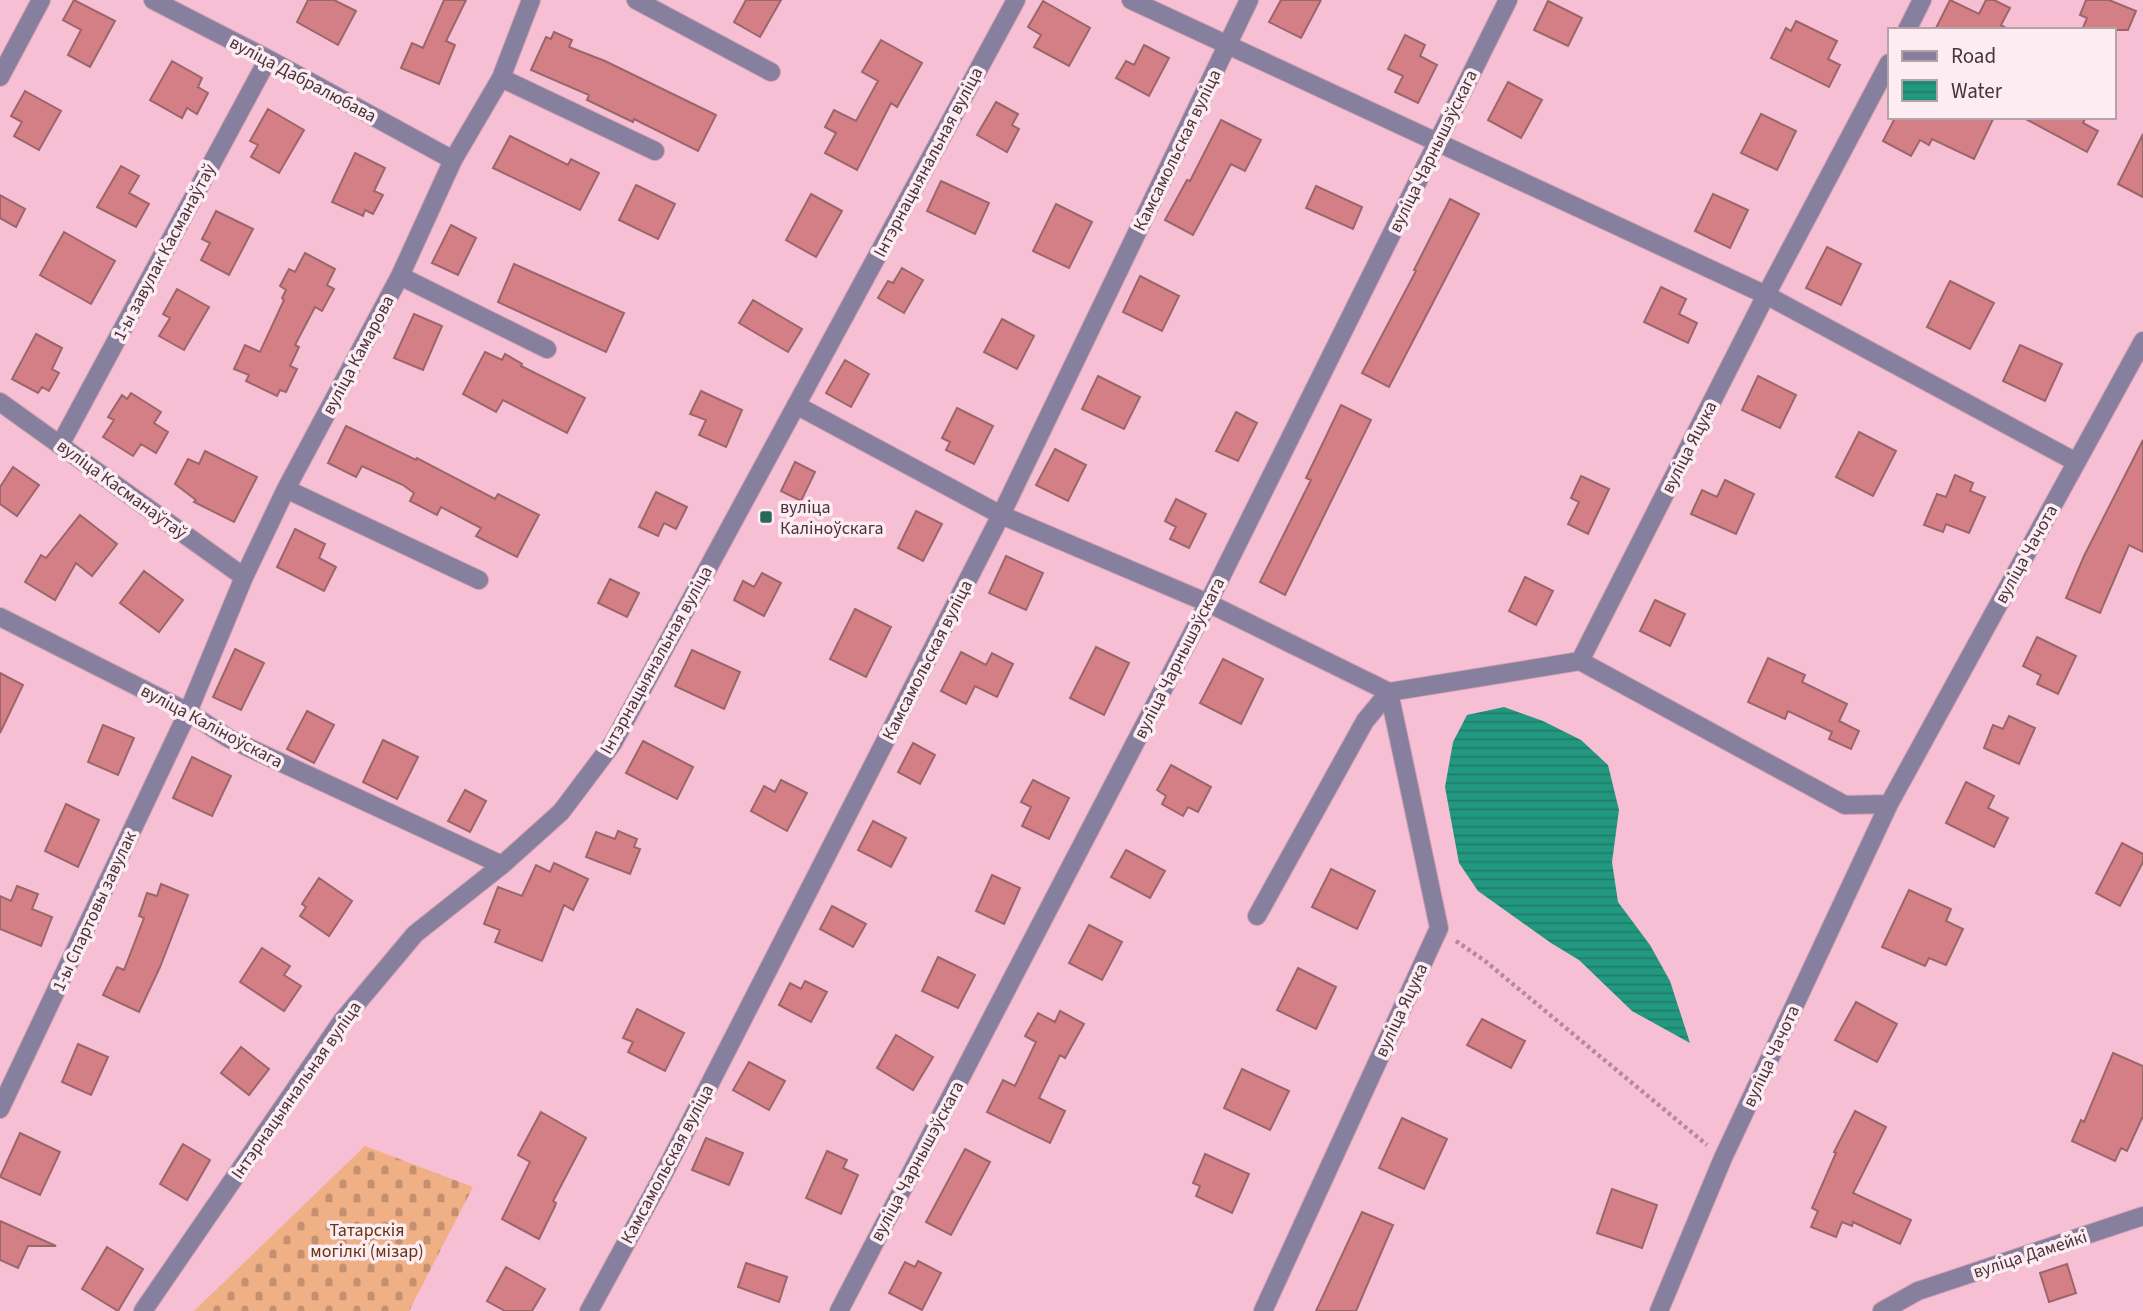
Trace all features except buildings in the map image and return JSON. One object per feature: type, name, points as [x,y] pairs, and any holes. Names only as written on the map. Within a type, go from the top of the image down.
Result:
[{"type":"street","points":[[0,77],[41,0]]},
{"type":"street","name":"вуліца Дабралюбава","points":[[153,0],[453,159]]},
{"type":"street","name":"вуліца Камарова","points":[[188,712],[244,577],[285,489],[400,276],[453,159],[501,78],[531,0]]},
{"type":"street","points":[[636,0],[771,72]]},
{"type":"street","name":"Інтэрнацыянальная вуліца","points":[[143,1311],[342,1021],[415,933],[502,864],[561,812],[613,743],[1016,0]]},
{"type":"street","points":[[1131,0],[1766,295],[2076,462]]},
{"type":"street","name":"Камсамольская вуліца","points":[[589,1311],[661,1179],[1001,515],[1249,0]]},
{"type":"street","name":"вуліца Чарнышэўскага","points":[[839,1311],[1208,603],[1508,0]]},
{"type":"street","points":[[1908,28],[1922,0]]},
{"type":"street","name":"1-ы завулак Касманаўтаў","points":[[60,445],[268,59]]},
{"type":"street","name":"вуліца Яцука","points":[[1580,661],[1766,295],[1888,65]]},
{"type":"street","points":[[501,78],[655,151]]},
{"type":"street","points":[[400,276],[547,349]]},
{"type":"street","name":"вуліца Чачота","points":[[1659,1311],[1723,1158],[1889,804],[2143,341]]},
{"type":"street","name":"вуліца Касманаўтаў","points":[[0,401],[244,577]]},
{"type":"street","points":[[796,405],[1001,515],[1208,603],[1389,691],[1580,661],[1845,805],[1889,804]]},
{"type":"street","points":[[285,489],[479,580]]},
{"type":"street","name":"вуліца Каліноўскага","points":[[0,617],[188,712],[228,738],[502,864]]},
{"type":"street","points":[[1257,916],[1365,721],[1389,691]]},
{"type":"street","points":[[1389,691],[1438,928]]},
{"type":"street","name":"1-ы Спартовы завулак","points":[[0,1109],[188,712]]},
{"type":"street","name":"вуліца Яцука","points":[[1263,1311],[1438,928]]},
{"type":"street","name":"вуліца Дамейкі","points":[[1882,1311],[1917,1291],[2143,1216]]},
{"type":"path","points":[[1438,928],[1485,961],[1723,1158]]},
{"type":"green space","name":"Татарскія могілкі (мізар)","points":[[365,1146],[473,1187],[409,1311],[194,1311]]},
{"type":"water","points":[[1504,707],[1543,721],[1581,740],[1608,765],[1619,810],[1612,862],[1618,902],[1650,945],[1670,981],[1690,1043],[1632,1011],[1579,960],[1478,891],[1459,863],[1445,787],[1453,742],[1467,715]]},
{"type":"place","name":"вуліца Каліноўскага","points":[[766,517]]}]
